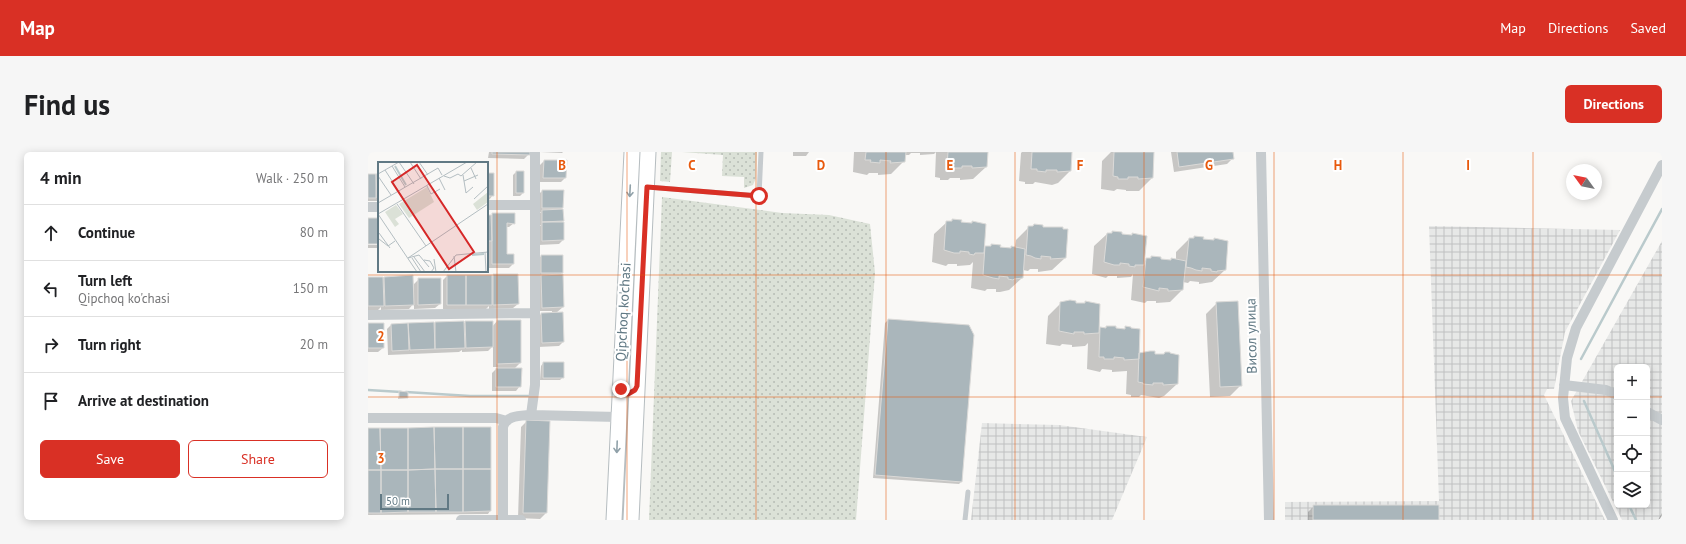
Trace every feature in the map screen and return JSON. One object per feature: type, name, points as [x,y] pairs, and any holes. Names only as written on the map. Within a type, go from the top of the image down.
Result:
[{"type":"main road","name":"Qipchoq ko'chasi","points":[[614,520],[619,387],[632,152]]},
{"type":"main road","name":"Qipchoq ko'chasi","points":[[631,520],[648,152]]},
{"type":"main road","points":[[619,387],[628,394],[635,390],[637,386]]},
{"type":"street","points":[[531,415],[534,396],[535,152]]},
{"type":"street","name":"Висол улица","points":[[1261,152],[1269,520]]},
{"type":"street","points":[[1613,520],[1565,418],[1564,385],[1567,358],[1576,328],[1662,165]]},
{"type":"street","points":[[488,205],[535,205]]},
{"type":"street","points":[[368,315],[535,313]]},
{"type":"street","points":[[1564,385],[1606,390],[1614,394]]},
{"type":"street","points":[[1650,414],[1662,420]]},
{"type":"street","points":[[503,520],[503,427],[507,421],[513,417],[531,415],[618,417]]},
{"type":"street","points":[[368,418],[496,418],[507,421]]},
{"type":"street","points":[[461,520],[520,520]]},
{"type":"lane","points":[[647,187],[759,196],[761,152]]},
{"type":"lane","points":[[965,520],[968,492]]},
{"type":"shaded area","points":[[661,152],[672,152],[670,182],[660,181]]},
{"type":"shaded area","points":[[682,152],[757,152],[756,178],[753,185],[744,188],[744,177],[722,176],[723,155]]},
{"type":"shaded area","points":[[662,197],[782,213],[829,215],[870,224],[875,273],[856,520],[649,520]]},
{"type":"shaded area","points":[[1429,226],[1620,230],[1565,332],[1554,389],[1547,389],[1544,395],[1605,520],[1285,520],[1285,502],[1439,501]]},
{"type":"shaded area","points":[[1662,241],[1662,520],[1622,520],[1616,508],[1650,508],[1650,364],[1614,364],[1614,504],[1578,431],[1571,401]]},
{"type":"shaded area","points":[[982,423],[1059,425],[1147,437],[1112,520],[971,520]]},
{"type":"building","points":[[492,152],[530,152],[530,155],[492,154]]},
{"type":"building","points":[[866,152],[906,152],[905,162],[890,163],[891,161],[880,160],[880,163],[870,162],[871,160],[865,160]]},
{"type":"building","points":[[948,152],[988,152],[987,167],[972,168],[972,166],[962,166],[962,168],[952,168],[952,165],[947,165]]},
{"type":"building","points":[[1032,152],[1072,152],[1071,171],[1057,172],[1057,170],[1046,170],[1046,172],[1031,169]]},
{"type":"building","points":[[1114,152],[1154,152],[1153,178],[1138,179],[1138,177],[1128,177],[1128,179],[1118,179],[1118,177],[1113,176]]},
{"type":"building","points":[[1177,152],[1233,152],[1234,159],[1179,167]]},
{"type":"building","points":[[544,160],[567,160],[566,178],[543,178]]},
{"type":"building","points":[[516,171],[524,171],[524,193],[516,193]]},
{"type":"building","points":[[488,173],[494,173],[494,196],[488,196]]},
{"type":"building","points":[[368,174],[376,174],[376,198],[368,198]]},
{"type":"building","points":[[376,174],[378,174],[378,198]]},
{"type":"building","points":[[542,190],[564,190],[563,208],[542,208]]},
{"type":"building","points":[[563,209],[564,221],[542,222],[542,210]]},
{"type":"building","points":[[492,213],[515,213],[515,224],[507,223],[507,254],[514,254],[514,264],[492,264]]},
{"type":"building","points":[[488,215],[491,215],[492,241],[488,241]]},
{"type":"building","points":[[368,218],[378,218],[378,244],[368,244]]},
{"type":"building","points":[[952,219],[962,220],[961,222],[972,223],[972,221],[986,224],[984,253],[975,253],[974,255],[969,254],[969,252],[960,251],[960,253],[954,253],[944,250],[946,221],[952,221]]},
{"type":"building","points":[[542,222],[564,222],[564,240],[542,241]]},
{"type":"building","points":[[1034,224],[1043,225],[1043,227],[1063,227],[1063,229],[1068,229],[1066,258],[1050,259],[1051,257],[1041,256],[1041,259],[1026,255],[1028,226],[1033,226]]},
{"type":"building","points":[[1112,231],[1122,232],[1122,234],[1132,235],[1132,233],[1147,236],[1144,265],[1135,265],[1135,267],[1129,266],[1129,264],[1120,263],[1120,265],[1114,265],[1104,262],[1107,233],[1112,233]]},
{"type":"building","points":[[1194,236],[1204,237],[1203,239],[1214,240],[1214,238],[1228,241],[1226,270],[1217,272],[1211,271],[1211,269],[1202,268],[1202,271],[1186,267],[1189,238],[1194,238]]},
{"type":"building","points":[[991,244],[1001,245],[1000,247],[1011,248],[1011,246],[1025,249],[1023,278],[1013,280],[1008,279],[1008,277],[999,276],[999,279],[983,275],[985,246],[991,246]]},
{"type":"building","points":[[541,255],[563,255],[563,273],[541,273]]},
{"type":"building","points":[[1151,256],[1161,257],[1161,259],[1171,260],[1171,258],[1186,261],[1183,290],[1168,291],[1168,289],[1159,288],[1159,291],[1143,287],[1146,258],[1151,258]]},
{"type":"building","points":[[493,274],[518,274],[519,304],[493,305]]},
{"type":"building","points":[[563,274],[564,307],[542,308],[541,275]]},
{"type":"building","points":[[413,275],[414,305],[385,306],[384,277]]},
{"type":"building","points":[[447,275],[466,275],[466,305],[447,305]]},
{"type":"building","points":[[466,275],[492,275],[492,305],[466,305]]},
{"type":"building","points":[[368,277],[383,277],[384,306],[368,306]]},
{"type":"building","points":[[418,278],[441,278],[441,304],[418,305]]},
{"type":"building","points":[[1070,300],[1076,301],[1076,303],[1085,303],[1085,301],[1100,304],[1099,333],[1084,334],[1084,332],[1074,332],[1074,334],[1059,331],[1060,302]]},
{"type":"building","points":[[1238,301],[1242,386],[1220,387],[1216,302]]},
{"type":"building","points":[[563,312],[564,342],[542,343],[541,313]]},
{"type":"building","points":[[888,319],[969,325],[974,335],[962,482],[875,475]]},
{"type":"building","points":[[497,320],[521,320],[521,363],[497,364]]},
{"type":"building","points":[[464,321],[465,348],[435,349],[435,322]]},
{"type":"building","points":[[465,321],[493,321],[493,347],[466,348]]},
{"type":"building","points":[[434,322],[435,349],[410,350],[408,323]]},
{"type":"building","points":[[368,323],[384,323],[384,348],[368,348]]},
{"type":"building","points":[[408,323],[409,350],[392,351],[391,324]]},
{"type":"building","points":[[1106,326],[1116,326],[1116,328],[1125,329],[1125,326],[1140,329],[1139,359],[1124,360],[1124,358],[1114,357],[1114,359],[1104,359],[1104,357],[1099,357],[1100,327],[1106,328]]},
{"type":"building","points":[[1155,351],[1155,354],[1170,352],[1179,355],[1178,384],[1163,385],[1163,383],[1153,383],[1153,385],[1138,382],[1139,353]]},
{"type":"building","points":[[543,362],[564,362],[564,378],[543,378]]},
{"type":"building","points":[[496,368],[522,368],[521,387],[496,387]]},
{"type":"building","points":[[399,391],[408,392],[408,398],[399,398]]},
{"type":"building","points":[[526,420],[550,421],[547,513],[523,513]]},
{"type":"building","points":[[434,427],[463,427],[463,469],[435,469]]},
{"type":"building","points":[[434,427],[435,469],[408,470],[408,428]]},
{"type":"building","points":[[463,427],[491,427],[491,469],[463,469]]},
{"type":"building","points":[[368,428],[380,428],[381,470],[368,470]]},
{"type":"building","points":[[380,428],[408,428],[408,470],[381,470]]},
{"type":"building","points":[[435,469],[436,512],[408,512],[408,470]]},
{"type":"building","points":[[435,469],[463,469],[463,512],[436,512]]},
{"type":"building","points":[[463,469],[491,469],[491,511],[463,512]]},
{"type":"building","points":[[368,470],[381,470],[381,513],[368,513]]},
{"type":"building","points":[[381,470],[408,470],[408,512],[381,513]]},
{"type":"building","points":[[1313,505],[1439,505],[1439,520],[1313,520]]},
{"type":"waterway","points":[[1581,359],[1662,209]]},
{"type":"waterway","points":[[368,390],[401,392]]},
{"type":"waterway","points":[[406,392],[470,396],[528,396]]},
{"type":"waterway","points":[[1584,401],[1615,472]]},
{"type":"waterway","points":[[1630,508],[1636,520]]},
{"type":"route","points":[[621,389],[628,394],[635,390],[637,386],[647,187],[759,196]]}]
